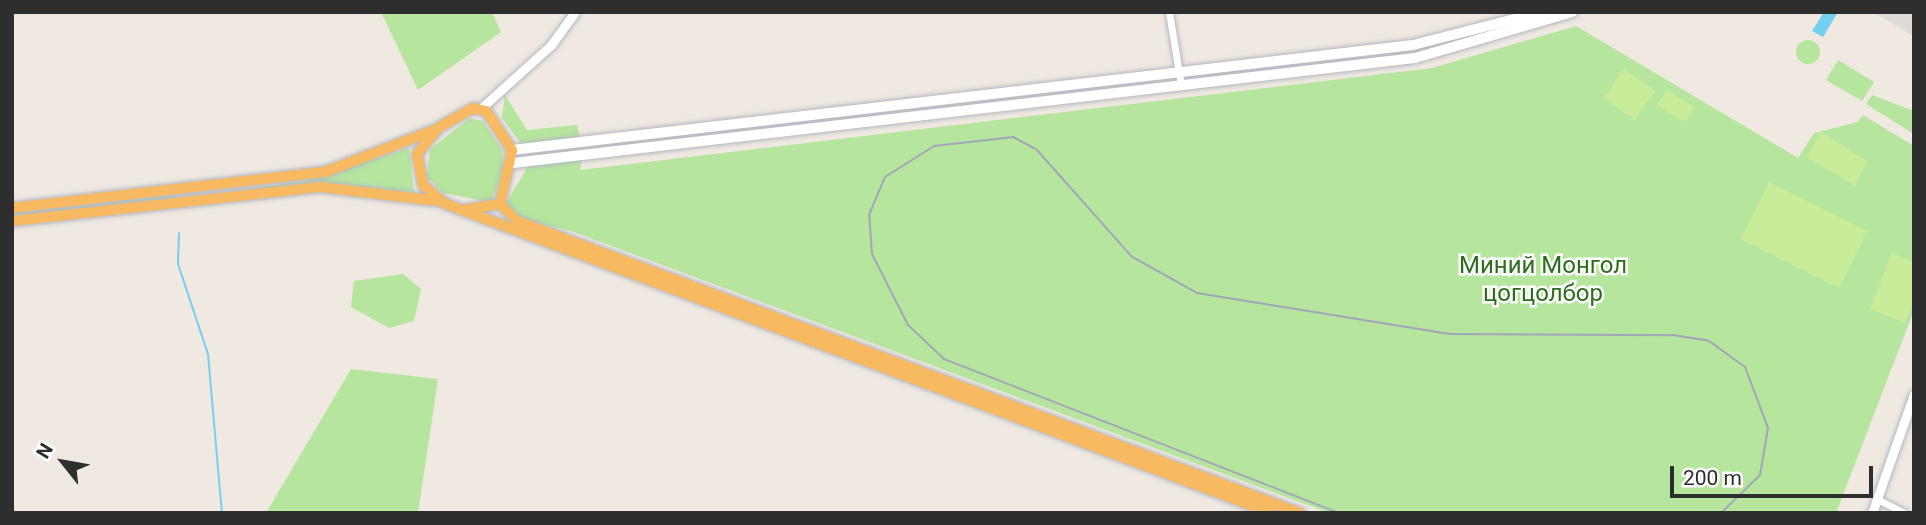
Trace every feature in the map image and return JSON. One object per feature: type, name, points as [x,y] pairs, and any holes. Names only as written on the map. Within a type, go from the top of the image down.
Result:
[{"type":"highway","points":[[12,221],[325,172],[480,109],[512,150],[513,163],[500,204]]},
{"type":"highway","points":[[438,128],[420,147],[417,171],[429,193],[446,204]]},
{"type":"highway","points":[[12,208],[321,187],[446,204],[1272,513]]},
{"type":"highway","points":[[463,209],[500,204]]},
{"type":"highway","points":[[500,204],[517,221],[1300,513]]},
{"type":"main road","points":[[512,150],[1413,45],[1542,12]]},
{"type":"main road","points":[[513,163],[1415,58],[1572,12]]},
{"type":"street","points":[[480,109],[551,45],[575,12]]},
{"type":"street","points":[[1169,12],[1181,85]]},
{"type":"street","points":[[1872,513],[1914,394]]},
{"type":"street","points":[[1877,499],[1904,513]]},
{"type":"green space","points":[[381,12],[492,12],[501,32],[418,90]]},
{"type":"green space","name":"Миний Монгол цогцолбор","points":[[1576,26],[1798,158],[1814,133],[1858,122],[1863,115],[1914,146],[1914,310],[1836,513],[1329,513],[574,232],[518,218],[506,203],[529,165],[582,158],[580,170],[1432,68]]},
{"type":"green space","points":[[1808,40],[1816,44],[1820,52],[1816,60],[1808,64],[1800,60],[1796,52],[1800,44]]},
{"type":"green space","points":[[1838,60],[1874,82],[1862,101],[1826,80]]},
{"type":"green space","points":[[1624,69],[1655,91],[1635,120],[1604,98]]},
{"type":"green space","points":[[1667,90],[1694,107],[1685,122],[1657,105]]},
{"type":"green space","points":[[505,95],[527,130],[577,125],[580,138],[522,145],[502,118]]},
{"type":"green space","points":[[1872,95],[1914,111],[1914,134],[1866,104]]},
{"type":"green space","points":[[470,118],[483,121],[503,151],[502,176],[491,202],[443,193],[427,177],[430,149]]},
{"type":"green space","points":[[1821,132],[1867,161],[1855,186],[1807,157]]},
{"type":"green space","points":[[409,148],[414,192],[323,184],[191,197],[304,181]]},
{"type":"green space","points":[[1769,182],[1867,231],[1839,288],[1741,239]]},
{"type":"green space","points":[[175,195],[176,199],[12,217],[12,213]]},
{"type":"green space","points":[[1892,253],[1914,262],[1914,301],[1905,323],[1870,309]]},
{"type":"green space","points":[[403,274],[421,289],[414,321],[389,328],[351,307],[354,281]]},
{"type":"green space","points":[[351,369],[438,379],[418,513],[266,513]]},
{"type":"shaded area","points":[[1874,12],[1914,12],[1914,37]]},
{"type":"water","points":[[1824,12],[1838,12],[1823,37],[1812,31]]},
{"type":"waterway","points":[[179,233],[178,264],[208,354],[222,513]]},
{"type":"railway","points":[[1339,513],[944,359],[908,325],[872,254],[869,215],[885,177],[934,146],[1013,137],[1037,150],[1131,256],[1197,293],[1450,334],[1673,335],[1709,341],[1745,367],[1768,428],[1760,475],[1721,513]]}]
